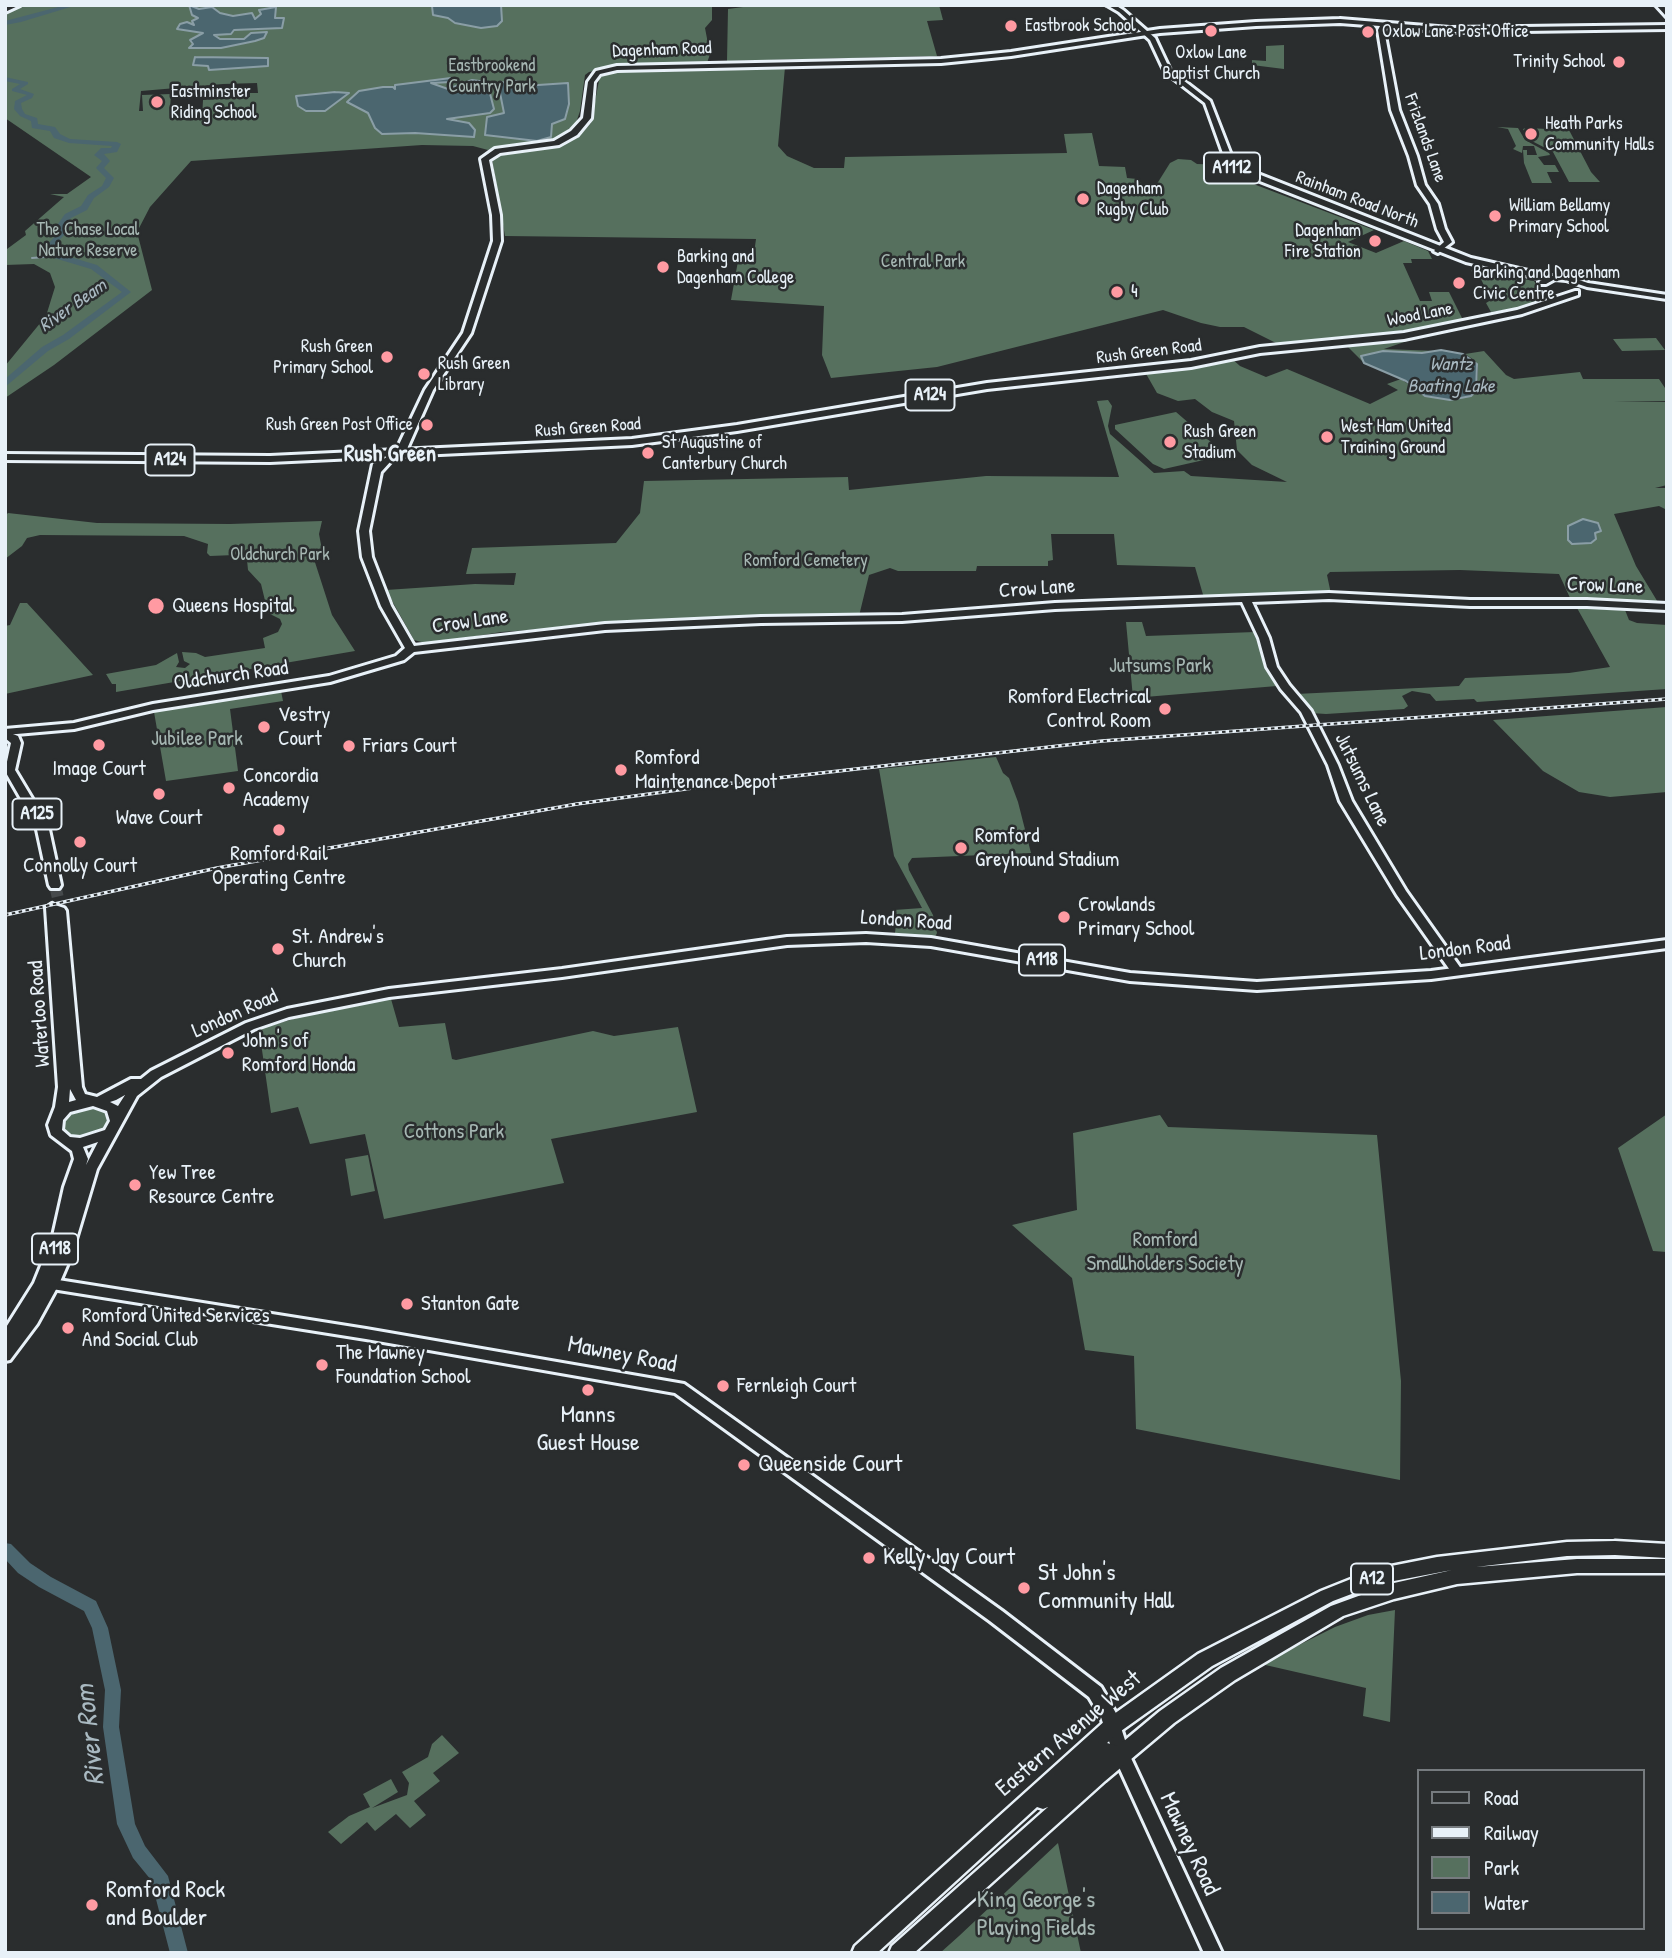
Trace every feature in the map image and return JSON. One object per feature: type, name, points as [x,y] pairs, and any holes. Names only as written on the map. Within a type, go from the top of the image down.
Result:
[{"type":"highway","name":"Eastern Avenue West","points":[[862,1953],[1114,1725],[1205,1660],[1327,1596],[1376,1577],[1437,1564],[1567,1549],[1667,1551]]},
{"type":"highway","name":"A12","points":[[898,1953],[1167,1717],[1228,1674],[1338,1611],[1394,1591],[1457,1576],[1577,1566],[1667,1566]]},
{"type":"highway","points":[[1019,1810],[1037,1805],[1104,1751],[1122,1756]]},
{"type":"street","points":[[5,10],[17,5]]},
{"type":"street","name":"A1112","points":[[1110,5],[1146,32]]},
{"type":"street","points":[[1658,5],[1667,15]]},
{"type":"street","points":[[1146,32],[1331,21],[1447,30],[1667,27]]},
{"type":"street","name":"Frizlands Lane","points":[[1383,26],[1381,30],[1395,109],[1421,185],[1434,204],[1448,242],[1439,250]]},
{"type":"street","name":"Rainham Road North","points":[[1146,32],[1156,42],[1167,71],[1199,94],[1224,157],[1241,175],[1439,250],[1546,282]]},
{"type":"street","name":"Dagenham Road","points":[[411,649],[386,607],[367,557],[364,531],[392,454],[429,390],[467,334],[494,255],[496,215],[485,159],[498,151],[556,143],[574,133],[587,118],[591,82],[598,72],[617,68],[941,61],[1011,54],[1146,32]]},
{"type":"street","name":"A124","points":[[1546,282],[1567,278],[1580,289]]},
{"type":"street","points":[[1546,282],[1551,301]]},
{"type":"street","name":"A124","points":[[1546,282],[1556,292],[1580,289]]},
{"type":"street","name":"Wood Lane","points":[[1292,346],[1416,334],[1519,312],[1580,289],[1607,288],[1667,297]]},
{"type":"street","name":"Rush Green Road","points":[[392,454],[632,442],[737,428],[975,387],[1142,370],[1292,346]]},
{"type":"street","name":"A124","points":[[5,457],[216,460],[360,456],[373,458],[392,454]]},
{"type":"street","name":"Crow Lane","points":[[411,649],[605,627],[761,620],[902,618],[1055,606],[1329,596],[1470,603],[1587,603],[1667,607]]},
{"type":"street","name":"Jutsums Lane","points":[[1246,600],[1264,638],[1272,667],[1306,711],[1333,765],[1346,801],[1401,892],[1456,970]]},
{"type":"street","name":"Oldchurch Road","points":[[12,750],[26,735],[186,701],[330,679],[400,658],[411,649]]},
{"type":"street","name":"Oldchurch Road","points":[[5,733],[52,729]]},
{"type":"street","points":[[5,733],[14,738],[12,750]]},
{"type":"street","name":"A125","points":[[5,779],[32,818],[51,886],[42,825],[10,770],[12,750]]},
{"type":"street","name":"Waterloo Road","points":[[59,1117],[64,1087],[56,908],[77,1091],[82,1098],[96,1102]]},
{"type":"street","name":"London Road","points":[[113,1127],[132,1093],[156,1074],[265,1020],[323,1004],[787,940],[866,938],[931,942],[1130,977],[1235,985],[1364,981],[1431,975],[1667,944]]},
{"type":"street","name":"London Road","points":[[96,1102],[111,1097],[144,1076],[156,1074]]},
{"type":"street","points":[[96,1102],[113,1108],[113,1127],[89,1142],[71,1143],[59,1137],[56,1132],[55,1125],[59,1117],[75,1105],[96,1102]]},
{"type":"street","name":"A118","points":[[5,1356],[32,1320],[52,1284],[64,1256],[86,1180],[113,1127]]},
{"type":"street","name":"A118","points":[[5,1341],[41,1284],[60,1236],[71,1186],[81,1161],[80,1152],[71,1143]]},
{"type":"street","name":"Mawney Road","points":[[52,1284],[679,1388],[996,1616],[1091,1688],[1103,1703],[1114,1725],[1122,1756],[1213,1953]]},
{"type":"green space","points":[[24,5],[712,5],[712,20],[705,28],[710,54],[707,63],[618,66],[585,75],[576,123],[558,138],[488,150],[473,146],[422,145],[191,161],[150,207],[137,232],[152,290],[54,365],[5,398],[5,366],[46,316],[55,287],[50,273],[34,264],[5,265],[5,254],[7,249],[26,235],[25,231],[64,197],[50,194],[67,194],[91,177],[5,118],[5,12]],"holes":[[[257,83],[258,93],[250,93],[250,97],[203,100],[202,119],[176,120],[175,110],[170,109],[171,94],[142,95],[143,111],[139,111],[141,91]]]},
{"type":"green space","points":[[758,5],[939,5],[943,20],[927,21],[937,56],[727,61],[728,9]]},
{"type":"green space","points":[[1284,45],[1284,69],[1252,65],[1252,60],[1266,61],[1266,46]]},
{"type":"green space","name":"Central Park","points":[[785,67],[778,146],[787,156],[814,168],[844,168],[845,157],[1067,153],[1064,134],[1092,133],[1099,166],[1125,167],[1127,178],[1137,179],[1147,188],[1155,187],[1170,163],[1178,159],[1191,160],[1197,164],[1225,165],[1243,180],[1374,230],[1348,242],[1376,253],[1404,241],[1428,251],[1432,259],[1411,259],[1412,263],[1403,263],[1420,301],[1432,301],[1429,292],[1449,292],[1463,320],[1411,332],[1282,346],[1244,327],[1220,327],[1163,310],[937,367],[831,378],[822,355],[824,306],[731,300],[738,261],[753,261],[756,239],[505,236],[492,159],[507,152],[563,143],[582,133],[591,123],[600,75],[623,69]]},
{"type":"green space","points":[[1497,127],[1518,128],[1525,140],[1549,153],[1550,155],[1538,157],[1544,165],[1555,165],[1559,172],[1547,172],[1552,183],[1532,183],[1524,163],[1523,150],[1527,150],[1527,155],[1537,155],[1534,146],[1523,146],[1522,153],[1513,149],[1516,146],[1508,129]]},
{"type":"green space","points":[[1523,129],[1569,130],[1591,172],[1600,182],[1569,182],[1553,152],[1528,139]]},
{"type":"green space","points":[[1473,269],[1534,281],[1545,299],[1512,310],[1491,312],[1486,303],[1491,300],[1479,275],[1471,271]]},
{"type":"green space","points":[[1656,338],[1665,350],[1622,351],[1613,339]]},
{"type":"green space","points":[[1410,340],[1384,349],[1438,351],[1383,351],[1363,358],[1364,363],[1347,346]]},
{"type":"green space","name":"Romford Cemetery","points":[[1484,351],[1506,375],[1514,379],[1580,372],[1583,379],[1659,379],[1667,391],[1667,401],[1614,401],[1667,402],[1667,485],[1655,488],[1667,488],[1667,510],[1659,506],[1614,514],[1636,566],[1659,604],[1571,600],[1559,574],[1460,570],[1330,572],[1327,575],[1331,594],[1204,598],[1195,567],[1117,565],[1114,534],[1051,534],[1053,560],[1048,561],[1048,566],[977,566],[976,571],[898,571],[890,568],[869,575],[859,616],[690,619],[501,632],[429,644],[414,640],[386,590],[475,584],[514,585],[516,573],[466,574],[472,548],[616,543],[640,513],[644,481],[848,477],[849,490],[986,476],[1119,477],[1097,401],[1108,400],[1112,406],[1108,426],[1110,434],[1154,473],[1184,471],[1191,476],[1287,482],[1252,465],[1237,450],[1234,421],[1212,412],[1195,399],[1178,401],[1157,393],[1145,372],[1190,368],[1231,358],[1240,366],[1266,377],[1287,369],[1370,404],[1398,390],[1387,384],[1401,379],[1425,396],[1450,400],[1477,382],[1478,367],[1474,360],[1465,354]]},
{"type":"green space","name":"Rush Green Stadium","points":[[1176,412],[1226,455],[1164,469],[1153,464],[1115,429],[1115,425]]},
{"type":"green space","name":"Oldchurch Park","points":[[8,513],[97,523],[230,524],[322,521],[319,534],[322,550],[317,549],[312,553],[332,615],[355,651],[116,692],[116,684],[112,684],[106,674],[156,665],[177,653],[179,662],[176,667],[185,668],[190,664],[184,661],[182,652],[205,657],[265,648],[263,638],[278,632],[282,624],[280,619],[268,613],[261,584],[248,570],[247,560],[235,555],[210,556],[207,553],[208,544],[184,536],[40,535],[27,538],[22,546],[5,559],[5,516]]},
{"type":"green space","points":[[20,603],[27,603],[93,675],[5,694],[5,626],[10,625]]},
{"type":"green space","points":[[1577,608],[1625,610],[1629,620],[1637,623],[1667,625],[1667,689],[1477,702],[1474,699],[1436,701],[1430,694],[1412,691],[1402,696],[1408,706],[1404,709],[1326,714],[1311,713],[1296,694],[1459,686],[1465,678],[1569,673],[1610,667]]},
{"type":"green space","name":"Jutsums Park","points":[[1126,622],[1142,622],[1146,636],[1255,632],[1267,668],[1277,686],[1133,698]]},
{"type":"green space","name":"Jubilee Park","points":[[281,691],[283,701],[230,709],[238,771],[166,781],[154,712]]},
{"type":"green space","points":[[1667,707],[1667,792],[1610,797],[1579,792],[1543,771],[1493,720]]},
{"type":"green space","name":"Romford Greyhound Stadium","points":[[996,757],[1003,773],[1009,778],[1018,802],[1031,853],[912,858],[908,864],[909,870],[933,915],[937,933],[935,937],[895,933],[897,915],[894,910],[922,908],[894,856],[879,769]]},
{"type":"green space","name":"Cottons Park","points":[[391,999],[399,1027],[445,1023],[452,1059],[456,1060],[593,1031],[614,1036],[678,1027],[697,1112],[551,1139],[564,1183],[384,1219],[365,1134],[310,1144],[298,1107],[271,1113],[259,1029],[307,1015]]},
{"type":"green space","points":[[89,1106],[102,1108],[109,1116],[106,1127],[101,1132],[78,1139],[70,1138],[60,1130],[66,1114]]},
{"type":"green space","points":[[1667,1114],[1667,1252],[1653,1251],[1618,1148]]},
{"type":"green space","name":"Romford Smallholders Society","points":[[1160,1115],[1168,1127],[1377,1135],[1401,1381],[1400,1480],[1136,1429],[1134,1356],[1085,1350],[1072,1278],[1012,1225],[1077,1210],[1073,1133]]},
{"type":"green space","points":[[368,1155],[375,1191],[351,1196],[345,1159]]},
{"type":"green space","points":[[1395,1610],[1390,1722],[1363,1716],[1366,1688],[1261,1664],[1335,1627],[1368,1615]]},
{"type":"green space","points":[[442,1735],[459,1753],[433,1773],[440,1781],[414,1801],[426,1815],[410,1828],[396,1814],[375,1831],[367,1822],[341,1844],[328,1832],[349,1816],[370,1807],[363,1794],[391,1779],[398,1792],[372,1808],[407,1795],[409,1783],[402,1772],[428,1757],[432,1744]]},
{"type":"green space","name":"King George's Playing Fields","points":[[1058,1843],[1081,1953],[940,1953],[959,1936]]},
{"type":"water","points":[[189,5],[199,9],[212,7],[220,13],[233,16],[252,13],[255,19],[261,14],[259,10],[276,7],[275,18],[284,18],[282,28],[234,30],[231,34],[214,35],[220,39],[244,39],[251,33],[267,32],[264,38],[255,41],[221,48],[189,48],[193,44],[190,40],[203,33],[177,29],[180,24],[187,22],[194,25],[192,21],[198,18],[192,15]]},
{"type":"water","points":[[428,5],[501,5],[502,21],[497,26],[481,28],[455,23],[448,18],[433,15],[432,6]]},
{"type":"water","points":[[195,57],[268,58],[268,66],[209,70],[208,66],[193,65]]},
{"type":"water","points":[[451,78],[454,80],[451,82],[431,83],[448,89],[472,80],[487,82],[494,109],[490,113],[447,119],[469,123],[475,130],[474,137],[382,134],[375,128],[368,113],[347,102],[359,91],[383,87],[395,89],[395,85]]},
{"type":"water","points":[[514,81],[538,85],[568,83],[569,104],[565,119],[552,124],[551,137],[537,141],[485,135],[487,117],[504,113],[498,83]]},
{"type":"water","points":[[349,93],[325,111],[306,111],[298,106],[296,96]]},
{"type":"water","name":"Wantz Boating Lake","points":[[1441,350],[1463,354],[1477,364],[1476,391],[1471,396],[1450,400],[1425,396],[1406,381],[1364,363],[1361,356],[1383,351],[1422,353]]},
{"type":"water","points":[[1583,519],[1598,523],[1601,531],[1595,533],[1596,539],[1591,543],[1572,544],[1568,540],[1568,526]]},
{"type":"waterway","name":"River Beam","points":[[5,23],[74,5]]},
{"type":"waterway","name":"River Beam","points":[[5,79],[26,83],[14,90],[31,94],[30,97],[17,102],[22,115],[34,120],[35,126],[52,129],[57,136],[69,141],[117,144],[114,150],[104,150],[98,155],[103,156],[106,161],[100,168],[110,178],[105,187],[91,197],[84,208],[68,216],[62,224],[60,235],[52,244],[57,256],[94,267],[127,292],[66,337],[45,349],[5,384]]},
{"type":"waterway","points":[[32,258],[57,256]]},
{"type":"waterway","name":"River Rom","points":[[5,1549],[24,1568],[90,1606],[100,1628],[113,1690],[111,1727],[126,1824],[139,1852],[159,1876],[179,1953]]},
{"type":"tunnel","points":[[55,885],[60,907]]},
{"type":"railway","points":[[5,915],[217,868],[577,804],[707,786],[1102,741],[1667,699]]},
{"type":"place","name":"Eastbrook School","points":[[1011,26]]},
{"type":"place","name":"Oxlow Lane Baptist Church","points":[[1211,31]]},
{"type":"place","name":"Oxlow Lane Post Office","points":[[1368,32]]},
{"type":"place","name":"Trinity School","points":[[1619,62]]},
{"type":"place","name":"Eastminster Riding School","points":[[157,102]]},
{"type":"place","name":"Heath Parks Community Halls","points":[[1531,134]]},
{"type":"place","name":"Dagenham Rugby Club","points":[[1083,199]]},
{"type":"place","name":"William Bellamy Primary School","points":[[1495,216]]},
{"type":"place","name":"Dagenham Fire Station","points":[[1375,241]]},
{"type":"place","name":"Barking and Dagenham College","points":[[663,267]]},
{"type":"place","name":"Barking and Dagenham Civic Centre","points":[[1459,283]]},
{"type":"place","name":"4","points":[[1117,292]]},
{"type":"place","name":"Rush Green Primary School","points":[[387,357]]},
{"type":"place","name":"Rush Green Library","points":[[424,374]]},
{"type":"place","name":"Rush Green Post Office","points":[[427,425]]},
{"type":"place","name":"West Ham United Training Ground","points":[[1327,437]]},
{"type":"place","name":"Rush Green Stadium","points":[[1170,442]]},
{"type":"place","name":"St Augustine of Canterbury Church","points":[[648,453]]},
{"type":"place","name":"Queens Hospital","points":[[156,606]]},
{"type":"place","name":"Romford Electrical Control Room","points":[[1165,709]]},
{"type":"place","name":"Vestry Court","points":[[264,727]]},
{"type":"place","name":"Image Court","points":[[99,745]]},
{"type":"place","name":"Friars Court","points":[[349,746]]},
{"type":"place","name":"Romford Maintenance Depot","points":[[621,770]]},
{"type":"place","name":"Concordia Academy","points":[[229,788]]},
{"type":"place","name":"Wave Court","points":[[159,794]]},
{"type":"place","name":"Romford Rail Operating Centre","points":[[279,830]]},
{"type":"place","name":"Connolly Court","points":[[80,842]]},
{"type":"place","name":"Romford Greyhound Stadium","points":[[961,848]]},
{"type":"place","name":"Crowlands Primary School","points":[[1064,917]]},
{"type":"place","name":"St. Andrew's Church","points":[[278,949]]},
{"type":"place","name":"John's of Romford Honda","points":[[228,1053]]},
{"type":"place","name":"Yew Tree Resource Centre","points":[[135,1185]]},
{"type":"place","name":"Stanton Gate","points":[[407,1304]]},
{"type":"place","name":"Romford United Services And Social Club","points":[[68,1328]]},
{"type":"place","name":"The Mawney Foundation School","points":[[322,1365]]},
{"type":"place","name":"Fernleigh Court","points":[[723,1386]]},
{"type":"place","name":"Manns Guest House","points":[[588,1390]]},
{"type":"place","name":"Queenside Court","points":[[744,1465]]},
{"type":"place","name":"Kelly Jay Court","points":[[869,1558]]},
{"type":"place","name":"St John's Community Hall","points":[[1024,1588]]},
{"type":"place","name":"Romford Rock and Boulder","points":[[92,1905]]},
{"type":"district","name":"Rush Green","points":[[390,455]]},
{"type":"park label","name":"Eastbrookend Country Park","points":[[492,76]]},
{"type":"park label","name":"The Chase Local Nature Reserve","points":[[88,240]]}]
